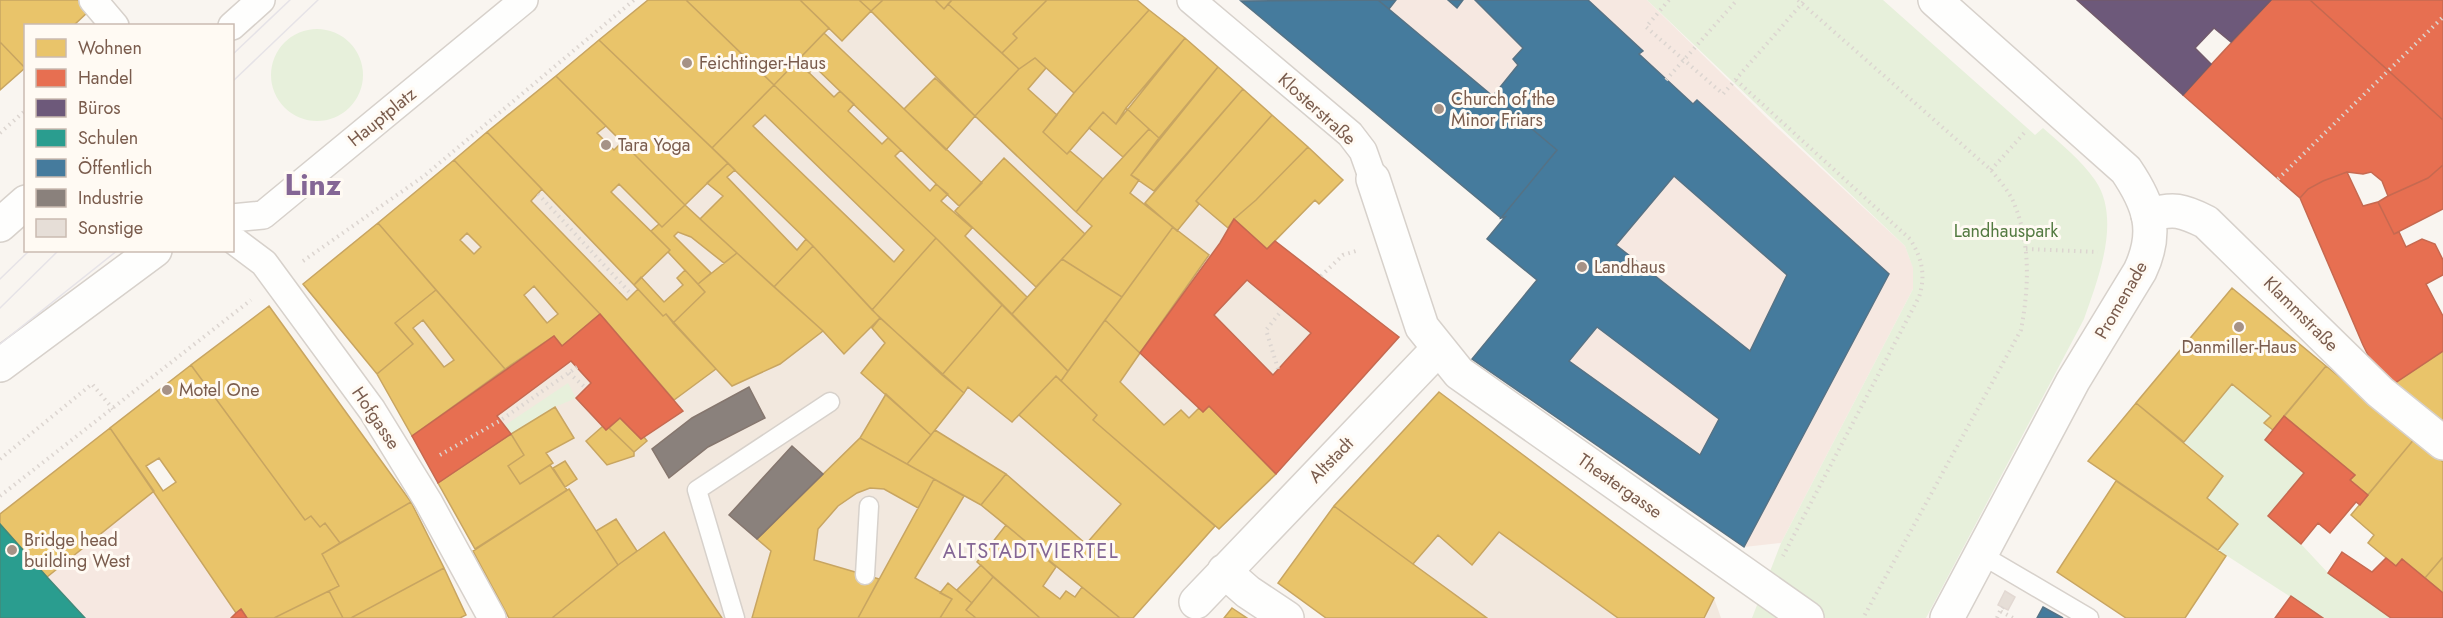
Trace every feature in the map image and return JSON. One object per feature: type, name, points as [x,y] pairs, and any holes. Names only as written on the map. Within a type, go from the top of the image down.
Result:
[{"type":"street","points":[[93,0],[113,24]]},
{"type":"street","points":[[234,24],[261,0]]},
{"type":"street","name":"Hauptplatz","points":[[234,218],[263,215],[524,0]]},
{"type":"street","name":"Klosterstraße","points":[[1191,0],[1350,134],[1363,151],[1422,327],[1438,349]]},
{"type":"street","name":"Promenade","points":[[1935,0],[2126,170],[2140,190],[2152,233],[2148,253],[2140,271],[2073,381],[1947,618]]},
{"type":"street","points":[[0,225],[24,204]]},
{"type":"street","name":"Klammstraße","points":[[2148,215],[2170,209],[2187,212],[2206,222],[2380,392],[2443,443]]},
{"type":"street","name":"Hofgasse","points":[[234,240],[264,263],[378,419],[428,501],[492,618]]},
{"type":"street","points":[[0,365],[152,252]]},
{"type":"street","name":"Altstadt","points":[[1189,610],[1438,349]]},
{"type":"street","name":"Theatergasse","points":[[1438,349],[1459,373],[1807,618]]},
{"type":"street","points":[[1224,571],[1248,592],[1287,618]]},
{"type":"lane","points":[[735,618],[697,490],[830,402]]},
{"type":"lane","points":[[865,575],[869,506]]},
{"type":"lane","points":[[1980,554],[2089,618]]},
{"type":"path","points":[[0,496],[277,280],[424,176],[634,0]]},
{"type":"path","points":[[1659,0],[1665,5]]},
{"type":"path","points":[[1669,0],[1646,27],[1724,94],[1804,2]]},
{"type":"path","points":[[1666,80],[1737,0]]},
{"type":"path","points":[[1798,0],[1804,2],[1991,170],[2012,199],[2024,232],[2026,249],[2028,269],[2026,302],[2020,330],[1863,618]]},
{"type":"path","points":[[2278,179],[2443,16]]},
{"type":"path","points":[[1736,80],[1910,239],[1918,252],[1923,269],[1923,284],[1919,297],[1783,556]]},
{"type":"path","points":[[0,133],[24,112]]},
{"type":"path","points":[[1991,170],[2033,124]]},
{"type":"path","points":[[478,130],[484,135]]},
{"type":"path","points":[[538,194],[632,295]]},
{"type":"path","points":[[1321,276],[1343,255],[1365,247]]},
{"type":"path","points":[[2026,249],[2098,252]]},
{"type":"path","points":[[1278,369],[1266,330],[1282,310]]},
{"type":"path","points":[[436,458],[501,420],[577,367]]},
{"type":"path","points":[[569,373],[587,388]]},
{"type":"path","points":[[0,459],[92,384],[113,409]]},
{"type":"path","points":[[1997,618],[2001,609],[2013,618]]},
{"type":"shaded area","points":[[647,0],[1137,0],[1185,38],[1343,180],[1319,204],[1314,201],[1276,241],[1398,337],[1276,474],[1219,529],[1215,526],[1133,618],[508,618],[472,552],[477,548],[377,374],[303,284]]},
{"type":"shaded area","points":[[1240,0],[1647,0],[1769,120],[1905,246],[1913,267],[1913,289],[1781,543],[1744,547],[1472,359],[1536,280],[1487,239],[1504,218],[1501,218]]},
{"type":"shaded area","points":[[1439,392],[1714,598],[1721,618],[1326,618],[1278,583],[1334,506]]},
{"type":"shaded area","points":[[110,427],[236,614],[231,618],[0,618],[0,513]]},
{"type":"green space","name":"Landhauspark","points":[[1647,0],[1883,0],[2035,135],[2043,128],[2064,146],[2095,180],[2103,196],[2107,213],[2105,249],[2084,319],[1926,618],[1752,618],[1781,543],[1913,289],[1913,268],[1905,246]]},
{"type":"green space","points":[[317,29],[334,33],[349,43],[359,58],[363,75],[359,92],[349,107],[334,117],[317,121],[300,117],[285,107],[275,92],[271,75],[275,58],[285,43],[300,33]]},
{"type":"green space","points":[[568,383],[576,398],[555,407],[511,434],[504,426]]},
{"type":"green space","points":[[2232,384],[2271,416],[2264,423],[2273,430],[2265,440],[2304,473],[2269,517],[2301,544],[2328,573],[2391,618],[2323,618],[2218,550],[2238,524],[2207,498],[2223,476],[2184,442]]},
{"type":"building: Wohnen","points":[[0,0],[78,0],[89,11],[75,24],[24,24],[24,67],[0,42]]},
{"type":"building: Wohnen","name":"Feichtinger-Haus","points":[[648,0],[686,0],[774,85],[712,148],[599,40]]},
{"type":"building: Wohnen","points":[[686,0],[800,0],[829,28],[774,85]]},
{"type":"building: Wohnen","points":[[800,0],[859,0],[871,11],[842,41]]},
{"type":"building: Wohnen","points":[[859,0],[883,0],[871,11]]},
{"type":"building: Wohnen","points":[[883,0],[935,0],[944,9],[948,4],[1019,69],[975,116],[871,11]]},
{"type":"building: Wohnen","points":[[935,0],[952,0],[944,9]]},
{"type":"building: Wohnen","points":[[952,0],[1047,0],[1013,34],[1017,38],[1002,53],[948,4]]},
{"type":"building: Wohnen","points":[[1047,0],[1137,0],[1149,10],[1074,93],[1035,58],[1019,69],[1002,53],[1017,38],[1013,34]]},
{"type":"building: Wohnen","points":[[1149,10],[1185,38],[1116,124],[1103,112],[1067,154],[1043,132],[1074,93]]},
{"type":"building: Wohnen","points":[[824,33],[982,183],[959,206],[815,67],[809,73],[797,61]]},
{"type":"building: Wohnen","points":[[1185,38],[1218,67],[1159,138],[1126,108]]},
{"type":"building: Wohnen","points":[[599,40],[728,163],[685,205],[556,76]]},
{"type":"building: Wohnen","points":[[0,42],[24,69],[0,90]]},
{"type":"building: Wohnen","points":[[1035,58],[1046,68],[1028,89],[1057,115],[1043,132],[1067,154],[1070,151],[1103,179],[1076,212],[975,116],[1019,69]]},
{"type":"building: Wohnen","points":[[797,61],[834,97],[840,91],[854,104],[848,111],[882,144],[888,138],[901,150],[895,156],[930,191],[936,184],[948,194],[941,201],[972,228],[965,236],[1027,297],[1012,314],[936,238],[774,85]]},
{"type":"building: Wohnen","points":[[1218,67],[1243,89],[1154,191],[1131,175]]},
{"type":"building: Wohnen","points":[[556,76],[606,126],[597,133],[614,150],[622,142],[685,205],[662,227],[619,184],[611,192],[670,250],[634,285],[487,132]]},
{"type":"building: Wohnen","points":[[935,78],[975,116],[946,150],[904,109]]},
{"type":"building: Wohnen","points":[[774,85],[936,238],[872,310],[813,246],[712,148]],"holes":[[[765,115],[904,250],[894,262],[753,126]]]},
{"type":"building: Wohnen","points":[[1243,89],[1272,115],[1196,201],[1199,204],[1177,231],[1145,203]]},
{"type":"building: Wohnen","points":[[1126,108],[1149,129],[1123,157],[1089,128],[1103,112],[1116,124]]},
{"type":"building: Wohnen","points":[[1272,115],[1308,147],[1234,219],[1228,228],[1196,201]]},
{"type":"building: Wohnen","points":[[1149,129],[1159,138],[1131,175],[1139,180],[1130,193],[1173,227],[1122,297],[1062,259],[1092,226],[1076,212]]},
{"type":"building: Wohnen","points":[[487,132],[542,189],[531,201],[627,300],[638,289],[663,316],[666,314],[716,369],[674,400],[600,314],[454,160]]},
{"type":"building: Wohnen","points":[[1308,147],[1343,180],[1319,204],[1315,200],[1267,249],[1234,219]]},
{"type":"building: Wohnen","points":[[1004,158],[1085,234],[1036,287],[955,211]]},
{"type":"building: Wohnen","points":[[454,160],[600,314],[562,346],[554,336],[505,369],[378,223]],"holes":[[[467,233],[481,247],[474,254],[460,240]],[[534,286],[558,314],[547,323],[524,295]]]},
{"type":"building: Wohnen","points":[[728,163],[735,170],[727,177],[797,250],[806,239],[813,246],[774,287],[700,219],[723,196],[707,183]]},
{"type":"building: Wohnen","points":[[685,205],[737,253],[724,263],[691,237],[678,232],[674,236],[711,273],[698,284],[651,231],[659,224],[662,227]]},
{"type":"building: Wohnen","points":[[378,223],[436,290],[395,323],[413,344],[377,374],[303,284]]},
{"type":"building: Wohnen","points":[[1173,227],[1209,255],[1140,353],[1105,320]]},
{"type":"building: Wohnen","points":[[936,238],[1002,305],[942,375],[872,310]]},
{"type":"building: Wohnen","points":[[813,246],[880,318],[844,354],[823,331],[774,287]]},
{"type":"building: Wohnen","points":[[737,253],[823,331],[780,364],[732,386],[673,323],[705,292],[698,284]]},
{"type":"building: Wohnen","points":[[1062,259],[1122,297],[1068,371],[1012,314]]},
{"type":"building: Wohnen","points":[[685,270],[705,292],[673,323],[666,314],[663,316],[634,285],[641,277],[664,302],[683,285],[677,278]]},
{"type":"building: Wohnen","name":"Danmiller-Haus","points":[[2232,288],[2326,366],[2273,430],[2264,423],[2271,416],[2232,384],[2184,442],[2136,403]]},
{"type":"building: Wohnen","points":[[436,290],[505,369],[412,436],[377,374],[413,344],[395,323]],"holes":[[[423,320],[454,360],[444,367],[413,328]]]},
{"type":"building: Wohnen","points":[[1002,305],[1068,371],[1061,381],[1056,376],[1012,422],[968,387],[964,393],[942,375]]},
{"type":"building: Wohnen","points":[[269,306],[411,502],[340,543],[325,523],[320,527],[311,516],[305,520],[191,365]]},
{"type":"building: Wohnen","points":[[880,318],[964,393],[931,435],[861,373],[885,343],[872,328]]},
{"type":"building: Wohnen","points":[[1105,320],[1140,353],[1120,382],[1164,425],[1181,410],[1189,418],[1199,408],[1203,412],[1209,406],[1276,474],[1219,529],[1093,420],[1097,415],[1061,381]]},
{"type":"building: Wohnen","points":[[2443,351],[2443,425],[2392,385]]},
{"type":"building: Wohnen","points":[[191,365],[305,520],[311,516],[320,527],[325,523],[340,543],[322,554],[339,586],[274,618],[247,618],[241,609],[236,613],[110,428]],"holes":[[[159,458],[176,482],[163,491],[146,466]]]},
{"type":"building: Wohnen","points":[[2326,366],[2415,438],[2368,495],[2350,480],[2355,475],[2284,416]]},
{"type":"building: Wohnen","points":[[1056,376],[1097,415],[1093,420],[1215,526],[1133,618],[1120,618],[981,505],[1006,474],[1086,544],[1121,504],[1019,415]]},
{"type":"building: Wohnen","points":[[1439,392],[1714,598],[1704,618],[1618,618],[1499,532],[1472,565],[1438,535],[1413,564],[1334,506]]},
{"type":"building: Wohnen","points":[[886,394],[931,435],[907,464],[860,438]]},
{"type":"building: Wohnen","points":[[2136,403],[2223,476],[2207,498],[2238,524],[2218,550],[2088,461]]},
{"type":"building: Wohnen","points":[[555,407],[574,438],[546,453],[553,463],[520,484],[508,466],[524,455],[511,434]]},
{"type":"building: Wohnen","points":[[620,418],[641,439],[644,437],[647,441],[634,452],[609,428]]},
{"type":"building: Wohnen","points":[[603,426],[606,430],[609,428],[634,452],[634,456],[607,465],[586,441]]},
{"type":"building: Wohnen","points":[[110,428],[154,491],[47,577],[0,524],[0,514]]},
{"type":"building: Wohnen","points":[[935,430],[1006,474],[981,505],[907,464]]},
{"type":"building: Wohnen","points":[[511,434],[524,455],[508,466],[520,484],[550,465],[567,490],[475,549],[438,483]]},
{"type":"building: Wohnen","points":[[860,438],[934,479],[918,508],[884,489],[870,488],[857,493],[838,506],[818,529],[814,560],[879,579],[858,618],[752,618],[771,551],[757,539]]},
{"type":"building: Wohnen","points":[[2415,438],[2443,462],[2443,557],[2425,578],[2402,559],[2396,566],[2368,543],[2374,535],[2351,515]]},
{"type":"building: Wohnen","points":[[565,461],[577,479],[565,487],[553,468]]},
{"type":"building: Wohnen","points":[[934,479],[964,496],[915,578],[952,599],[940,618],[858,618]]},
{"type":"building: Wohnen","points":[[2116,481],[2226,556],[2185,618],[2126,618],[2057,572]]},
{"type":"building: Wohnen","points":[[569,489],[618,565],[552,618],[509,618],[473,551]]},
{"type":"building: Wohnen","points":[[411,502],[444,568],[351,618],[343,618],[329,591],[339,586],[322,554]]},
{"type":"building: Wohnen","points":[[1334,506],[1487,618],[1326,618],[1278,583]]},
{"type":"building: Wohnen","points":[[616,519],[637,551],[618,565],[596,531]]},
{"type":"building: Wohnen","points":[[1006,525],[1056,567],[1043,586],[1060,599],[1066,591],[1075,597],[1082,587],[1120,618],[1040,618],[977,562]]},
{"type":"building: Wohnen","points":[[664,532],[722,618],[552,618],[618,565]]},
{"type":"building: Wohnen","points":[[2443,557],[2443,593],[2425,578]]},
{"type":"building: Wohnen","points":[[981,565],[993,577],[972,603],[957,590]]},
{"type":"building: Wohnen","points":[[444,568],[466,615],[460,618],[351,618]]},
{"type":"building: Wohnen","points":[[993,577],[1040,618],[976,618],[966,610]]},
{"type":"building: Wohnen","points":[[948,583],[972,603],[966,610],[976,618],[940,618],[952,599],[940,593]]},
{"type":"building: Wohnen","points":[[329,591],[343,618],[274,618]]},
{"type":"building: Wohnen","points":[[1232,608],[1247,618],[1224,618]]},
{"type":"building: Handel","points":[[2271,0],[2310,0],[2443,120],[2443,165],[2428,178],[2388,196],[2382,181],[2371,172],[2363,174],[2347,172],[2308,189],[2300,198],[2183,95]]},
{"type":"building: Handel","points":[[2310,0],[2443,0],[2443,120]]},
{"type":"building: Handel","points":[[2443,165],[2443,209],[2394,234],[2378,202],[2428,178]]},
{"type":"building: Handel","points":[[2347,172],[2363,206],[2378,202],[2394,234],[2399,232],[2406,247],[2422,239],[2435,244],[2443,260],[2443,275],[2426,284],[2443,316],[2443,351],[2392,385],[2375,369],[2363,345],[2300,198],[2308,189]]},
{"type":"building: Handel","points":[[1234,219],[1267,249],[1275,241],[1399,337],[1276,474],[1209,406],[1203,412],[1140,353],[1220,243]],"holes":[[[1247,280],[1311,333],[1273,375],[1214,315]]]},
{"type":"building: Handel","points":[[600,314],[683,411],[641,439],[620,418],[606,430],[576,398],[591,383],[571,361],[497,416],[511,434],[438,483],[412,436],[554,336],[562,346]]},
{"type":"building: Handel","points":[[2284,416],[2355,475],[2350,480],[2368,495],[2360,505],[2356,502],[2330,533],[2318,523],[2301,544],[2268,516],[2304,473],[2265,440]]},
{"type":"building: Handel","points":[[2342,552],[2372,572],[2386,558],[2396,566],[2402,559],[2443,593],[2443,618],[2391,618],[2328,573]]},
{"type":"building: Handel","points":[[2291,596],[2323,618],[2275,618]]},
{"type":"building: Handel","points":[[241,609],[247,618],[231,618],[236,613]]},
{"type":"building: Büros","points":[[2077,0],[2271,0],[2231,42],[2214,28],[2195,48],[2211,64],[2183,95]]},
{"type":"building: Schulen","name":"Bridge head building West","points":[[0,524],[47,577],[85,618],[0,618]]},
{"type":"building: Öffentlich","points":[[1378,0],[1396,0],[1389,9]]},
{"type":"building: Öffentlich","name":"Church of the Minor Friars","points":[[1378,0],[1557,150],[1501,218],[1241,1]]},
{"type":"building: Öffentlich","points":[[1448,0],[1463,0],[1457,8]]},
{"type":"building: Öffentlich","name":"Landhaus","points":[[1475,0],[1588,0],[1643,51],[1639,54],[1693,104],[1697,100],[1889,274],[1744,547],[1472,359],[1537,280],[1487,239],[1505,217],[1501,218],[1557,150],[1493,96],[1518,65],[1513,59],[1523,48]],"holes":[[[1674,176],[1787,275],[1750,351],[1616,245]],[[1597,327],[1719,419],[1700,455],[1569,361]]]},
{"type":"building: Öffentlich","points":[[2043,607],[2063,618],[2037,618]]},
{"type":"building: Industrie","points":[[749,387],[765,418],[708,447],[669,478],[652,449],[692,418]]},
{"type":"building: Industrie","points":[[792,446],[823,474],[757,539],[729,515]]},
{"type":"building: Sonstige","points":[[2005,591],[2015,597],[2008,610],[1998,605]]},
{"type":"tram line","points":[[234,53],[290,0]]},
{"type":"tram line","points":[[234,80],[318,0]]},
{"type":"tram line","points":[[0,279],[28,252]]},
{"type":"tram line","points":[[0,308],[57,252]]},
{"type":"tram line","points":[[0,344],[115,252]]},
{"type":"place","name":"Feichtinger-Haus","points":[[687,63]]},
{"type":"place","name":"Church of the Minor Friars","points":[[1439,109]]},
{"type":"place","name":"Tara Yoga","points":[[606,145]]},
{"type":"place","name":"Landhaus","points":[[1582,267]]},
{"type":"place","name":"Danmiller-Haus","points":[[2239,327]]},
{"type":"place","name":"Motel One","points":[[167,390]]},
{"type":"place","name":"Bridge head building West","points":[[12,550]]},
{"type":"district","name":"Linz","points":[[313,185]]},
{"type":"district","name":"ALTSTADTVIERTEL","points":[[1031,551]]}]
